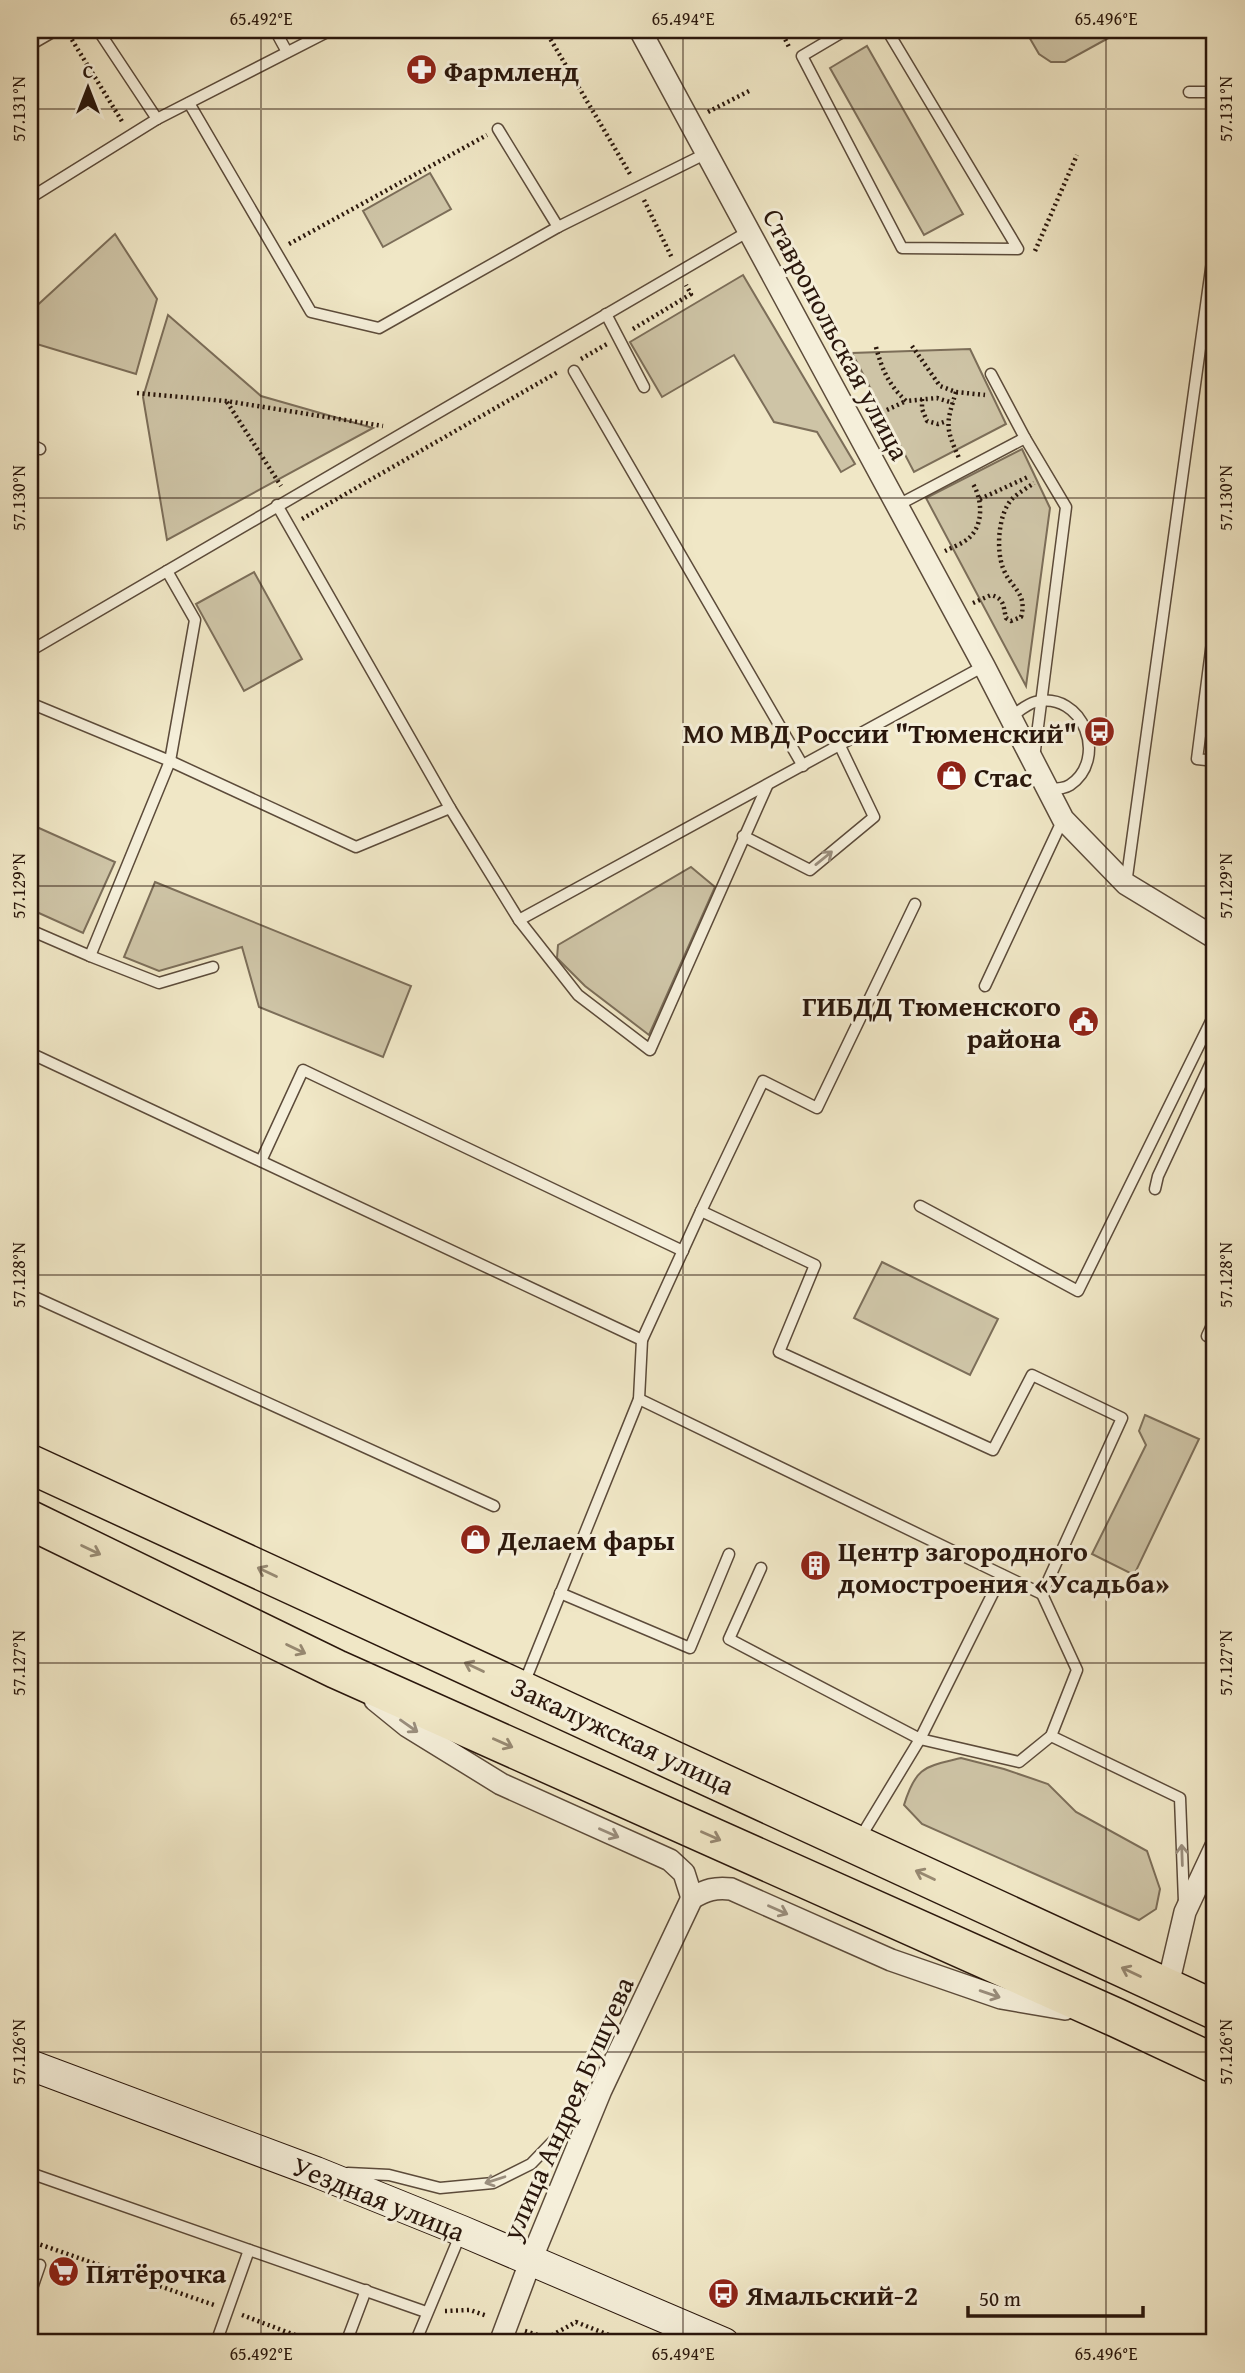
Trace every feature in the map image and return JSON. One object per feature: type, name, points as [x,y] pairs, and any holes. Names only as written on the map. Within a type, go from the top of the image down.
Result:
[{"type":"highway","name":"Закалужская улица","points":[[30,1464],[1215,2010]]},
{"type":"highway","points":[[30,1520],[336,1669],[1215,2064]]},
{"type":"street","name":"Ставропольская улица","points":[[640,30],[1012,716],[1063,819]]},
{"type":"street","points":[[1063,819],[1126,884],[1215,938]]},
{"type":"street","points":[[336,1669],[407,1726],[501,1784],[670,1860],[684,1873],[692,1898],[718,1887],[731,1889],[891,1961],[1001,1998],[1116,2018]]},
{"type":"street","points":[[1167,1989],[1185,1912],[1215,1848]]},
{"type":"street","name":"улица Андрея Бушуева","points":[[500,2343],[601,2090],[692,1898]]},
{"type":"street","name":"Уездная улица","points":[[30,2065],[316,2172],[724,2343]]},
{"type":"lane","points":[[30,45],[56,30]]},
{"type":"lane","points":[[98,30],[157,119]]},
{"type":"lane","points":[[275,30],[287,52]]},
{"type":"lane","points":[[30,198],[157,119],[331,30]]},
{"type":"lane","points":[[846,30],[802,56],[902,247],[1018,249],[887,30]]},
{"type":"lane","points":[[1189,92],[1215,92]]},
{"type":"lane","points":[[189,103],[311,312],[379,328],[558,227],[707,153]]},
{"type":"lane","points":[[498,129],[558,227]]},
{"type":"lane","points":[[30,651],[749,231]]},
{"type":"lane","points":[[1126,884],[1215,240]]},
{"type":"lane","points":[[606,314],[644,387]]},
{"type":"lane","points":[[573,368],[803,766]]},
{"type":"lane","points":[[991,374],[1066,508],[1034,759]]},
{"type":"lane","points":[[898,505],[1025,438]]},
{"type":"lane","points":[[278,505],[450,808],[519,920],[578,995],[650,1050],[767,786]]},
{"type":"lane","points":[[90,956],[170,761],[195,620],[167,571]]},
{"type":"lane","points":[[1215,619],[1197,759],[1215,761]]},
{"type":"lane","points":[[519,920],[985,666]]},
{"type":"lane","points":[[1012,716],[1034,702],[1049,701],[1070,708],[1083,722],[1088,736],[1089,758],[1081,775],[1068,787],[1049,789]]},
{"type":"lane","points":[[30,703],[170,761],[356,847],[450,808]]},
{"type":"lane","points":[[743,836],[810,870],[874,817],[840,746]]},
{"type":"lane","points":[[985,986],[1063,819]]},
{"type":"lane","points":[[522,1689],[639,1399],[642,1340],[763,1081],[817,1108],[915,904]]},
{"type":"lane","points":[[30,930],[159,983],[214,967]]},
{"type":"lane","points":[[920,1206],[1078,1291],[1215,1013]]},
{"type":"lane","points":[[30,1052],[642,1340]]},
{"type":"lane","points":[[1155,1189],[1157,1177],[1215,1054]]},
{"type":"lane","points":[[261,1161],[303,1070],[683,1251]]},
{"type":"lane","points":[[701,1211],[815,1265],[779,1352],[993,1450],[1032,1375],[1122,1418],[1042,1594]]},
{"type":"lane","points":[[30,1295],[494,1506]]},
{"type":"lane","points":[[1207,1336],[1215,1319]]},
{"type":"lane","points":[[639,1399],[1042,1594],[1077,1670],[1051,1736],[1019,1762],[920,1739],[729,1639],[761,1569]]},
{"type":"lane","points":[[560,1593],[690,1648],[729,1555]]},
{"type":"lane","points":[[857,1843],[920,1739],[1002,1575]]},
{"type":"lane","points":[[1051,1736],[1180,1798],[1185,1912]]},
{"type":"lane","points":[[316,2172],[390,2175],[440,2188],[494,2183],[531,2164],[601,2090]]},
{"type":"lane","points":[[30,2174],[426,2312]]},
{"type":"lane","points":[[415,2343],[462,2231]]},
{"type":"lane","points":[[216,2343],[249,2249]]},
{"type":"lane","points":[[30,2294],[40,2265]]},
{"type":"lane","points":[[346,2343],[366,2290]]},
{"type":"path","points":[[66,30],[131,135]]},
{"type":"path","points":[[545,30],[638,188],[691,294],[573,368]]},
{"type":"path","points":[[782,30],[780,31],[793,53]]},
{"type":"path","points":[[704,114],[749,90]]},
{"type":"path","points":[[276,251],[498,129]]},
{"type":"path","points":[[1031,261],[1077,155]]},
{"type":"path","points":[[912,346],[940,386],[956,392],[1003,397]]},
{"type":"path","points":[[876,347],[881,368],[891,387],[906,401]]},
{"type":"path","points":[[289,526],[560,371]]},
{"type":"path","points":[[941,553],[970,537],[979,517],[980,499],[947,433],[947,421],[956,392]]},
{"type":"path","points":[[137,393],[226,401],[384,427]]},
{"type":"path","points":[[869,419],[906,401],[937,398],[953,402]]},
{"type":"path","points":[[922,399],[922,409],[928,421],[938,424],[947,421]]},
{"type":"path","points":[[226,401],[281,486]]},
{"type":"path","points":[[980,499],[1044,471]]},
{"type":"path","points":[[969,605],[991,595],[1004,603],[1006,618],[1011,621],[1021,617],[1024,607],[1022,597],[1003,569],[999,551],[1000,531],[1003,515],[1011,500],[1044,471]]},
{"type":"path","points":[[30,2241],[316,2343]]},
{"type":"path","points":[[547,2339],[576,2322],[629,2343]]},
{"type":"shaded area","points":[[1025,30],[1123,30],[1065,62],[1051,62],[1039,54]]},
{"type":"shaded area","points":[[867,46],[963,214],[924,235],[830,68]]},
{"type":"shaded area","points":[[430,173],[451,209],[383,247],[363,211]]},
{"type":"shaded area","points":[[115,234],[157,299],[136,374],[30,342],[30,312]]},
{"type":"shaded area","points":[[743,275],[855,464],[841,472],[817,432],[774,422],[734,355],[662,397],[630,342]]},
{"type":"shaded area","points":[[168,315],[261,396],[373,428],[167,540],[143,397]]},
{"type":"shaded area","points":[[970,349],[1006,424],[914,472],[852,353]]},
{"type":"shaded area","points":[[1022,449],[1050,508],[1026,686],[926,498]]},
{"type":"shaded area","points":[[254,572],[302,659],[244,691],[196,604]]},
{"type":"shaded area","points":[[30,824],[115,862],[83,933],[30,909]]},
{"type":"shaded area","points":[[691,867],[715,887],[649,1035],[585,986],[557,958],[558,945]]},
{"type":"shaded area","points":[[155,882],[411,986],[383,1057],[259,1007],[242,947],[159,971],[124,957]]},
{"type":"shaded area","points":[[882,1262],[998,1319],[970,1375],[854,1318]]},
{"type":"shaded area","points":[[1145,1415],[1199,1439],[1134,1575],[1092,1554],[1146,1445],[1139,1431]]},
{"type":"shaded area","points":[[961,1758],[1048,1784],[1076,1812],[1147,1851],[1160,1889],[1156,1909],[1139,1920],[922,1824],[904,1805],[913,1782],[923,1770]]},
{"type":"place","name":"Фармленд","points":[[421,70]]},
{"type":"place","name":"МО МВД России \"Тюменский\"","points":[[1100,732]]},
{"type":"place","name":"Стас","points":[[951,776]]},
{"type":"place","name":"ГИБДД Тюменского района","points":[[1084,1021]]},
{"type":"place","name":"Делаем фары","points":[[475,1539]]},
{"type":"place","name":"Центр загородного домостроения «Усадьба»","points":[[815,1566]]},
{"type":"place","name":"Пятёрочка","points":[[63,2272]]},
{"type":"place","name":"Ямальский-2","points":[[723,2294]]}]
